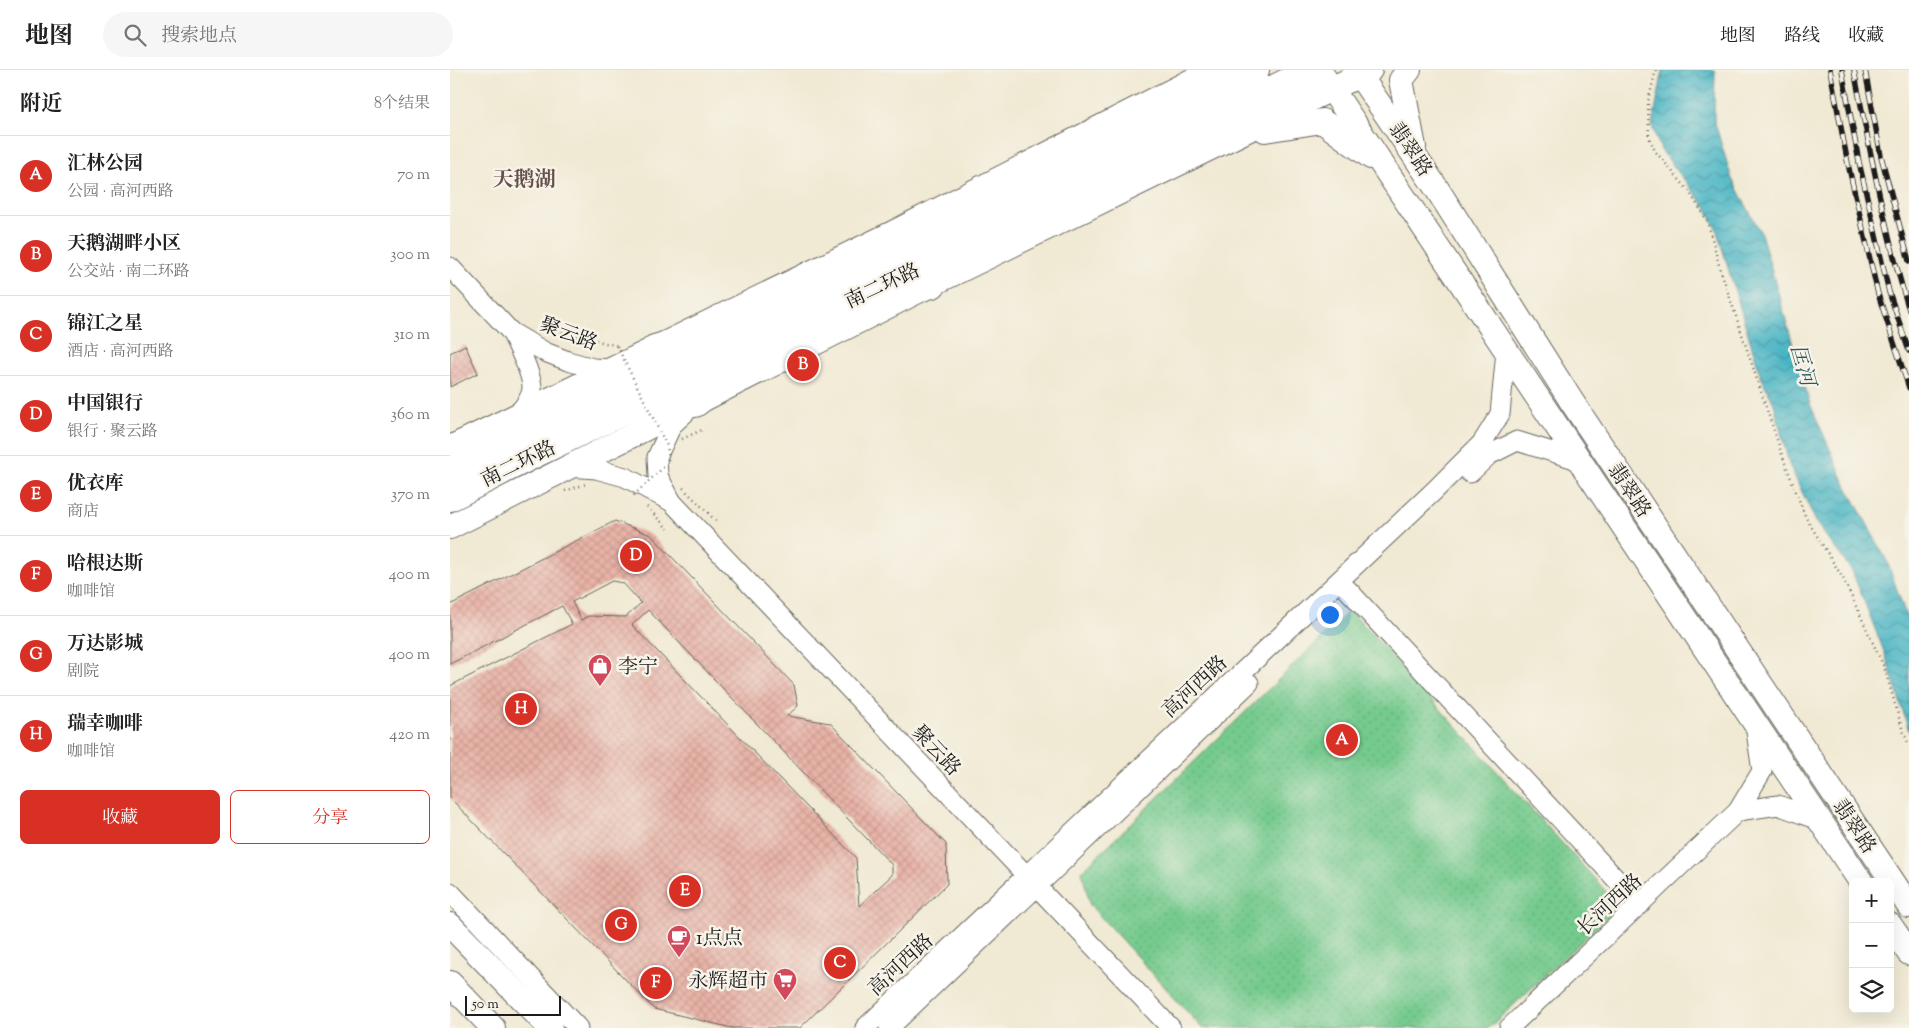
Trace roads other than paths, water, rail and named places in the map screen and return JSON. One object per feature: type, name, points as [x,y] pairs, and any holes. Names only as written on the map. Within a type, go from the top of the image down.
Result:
[{"type":"highway","name":"南二环路","points":[[952,238],[1255,70]]},
{"type":"highway","name":"南二环路","points":[[450,497],[788,318],[952,238],[1312,70]]},
{"type":"highway","points":[[695,403],[788,318],[893,233]]},
{"type":"highway","points":[[655,349],[932,284]]},
{"type":"highway","name":"南二环路","points":[[450,473],[646,378],[788,318]]},
{"type":"main road","points":[[450,448],[522,408],[603,368],[655,349],[893,233],[1213,70]]},
{"type":"main road","points":[[1409,70],[1401,80],[1417,158]]},
{"type":"main road","points":[[456,525],[932,284],[1242,133],[1326,79],[1362,72]]},
{"type":"main road","name":"翡翠路","points":[[1362,72],[1572,402],[1909,906]]},
{"type":"main road","name":"翡翠路","points":[[1326,79],[1578,460],[1858,878]]},
{"type":"main road","points":[[1242,133],[1322,121],[1383,166]]},
{"type":"main road","points":[[450,925],[550,1028]]},
{"type":"main road","points":[[1894,931],[1909,953]]},
{"type":"main road","points":[[450,983],[483,1025]]},
{"type":"street","name":"聚云路","points":[[450,267],[511,332],[545,352],[568,361],[603,368]]},
{"type":"street","name":"聚云路","points":[[511,332],[523,358],[532,387],[522,408]]},
{"type":"street","name":"高河西路","points":[[888,1028],[1031,882],[1482,444],[1500,414],[1506,351]]},
{"type":"street","points":[[677,495],[658,476],[657,458],[672,425],[695,403]]},
{"type":"street","points":[[450,438],[522,408]]},
{"type":"street","name":"高河西路","points":[[865,1028],[1031,882],[1489,455],[1517,441],[1578,460]]},
{"type":"street","points":[[569,467],[596,469],[677,495]]},
{"type":"street","name":"聚云路","points":[[677,495],[1031,882],[1171,1028]]},
{"type":"street","points":[[1347,589],[1640,906]]},
{"type":"street","name":"长河西路","points":[[1509,1028],[1640,906],[1738,811],[1762,771],[1755,724]]},
{"type":"street","points":[[1738,811],[1778,805],[1820,821]]},
{"type":"street","points":[[450,892],[578,1028]]},
{"type":"water","points":[[1663,70],[1715,70],[1714,120],[1732,179],[1761,233],[1810,404],[1845,483],[1887,561],[1909,624],[1909,731],[1885,654],[1852,571],[1817,524],[1789,464],[1774,404],[1761,377],[1716,228],[1707,209],[1661,150],[1652,126]]},
{"type":"railway","points":[[1830,70],[1848,164],[1878,294],[1909,388]]},
{"type":"railway","points":[[1842,70],[1859,162],[1889,292],[1909,351]]},
{"type":"railway","points":[[1854,70],[1885,221],[1909,310]]},
{"type":"railway","points":[[1865,70],[1881,156],[1909,261]]},
{"type":"place","name":"天鹅湖畔小区","points":[[803,365]]},
{"type":"place","name":"中国银行","points":[[636,556]]},
{"type":"place","name":"李宁","points":[[600,687]]},
{"type":"place","name":"瑞幸咖啡","points":[[521,709]]},
{"type":"place","name":"汇林公园","points":[[1342,740]]},
{"type":"place","name":"优衣库","points":[[685,891]]},
{"type":"place","name":"万达影城","points":[[621,925]]},
{"type":"place","name":"1点点","points":[[679,958]]},
{"type":"place","name":"锦江之星","points":[[840,963]]},
{"type":"place","name":"哈根达斯","points":[[656,983]]},
{"type":"place","name":"永辉超市","points":[[785,1001]]},
{"type":"district","name":"天鹅湖","points":[[524,179]]},
{"type":"water label","name":"匡河","points":[[1803,365]]}]
